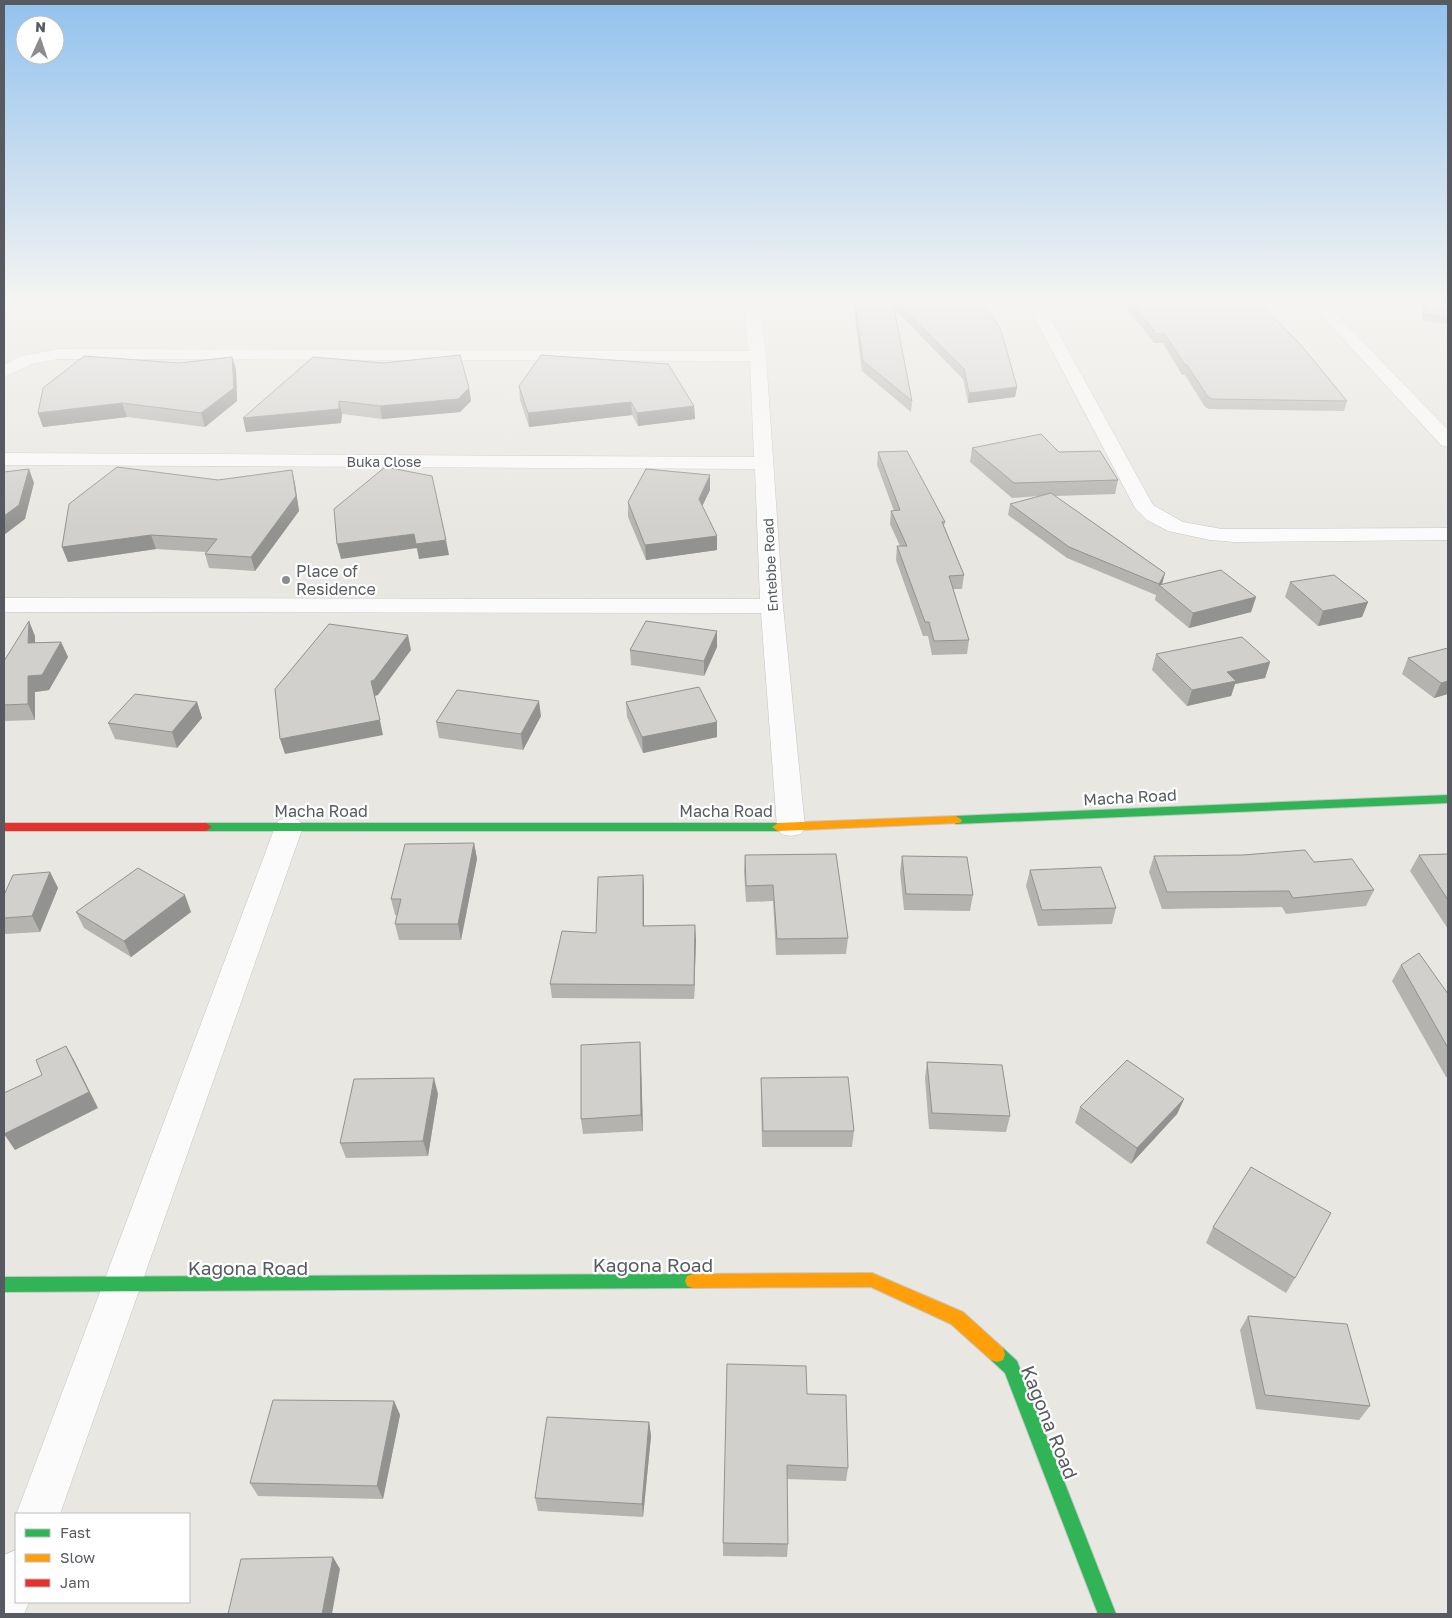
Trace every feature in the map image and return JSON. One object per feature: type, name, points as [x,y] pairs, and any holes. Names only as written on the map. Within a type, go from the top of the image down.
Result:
[{"type":"main road","name":"Macha Road","points":[[4,827],[791,828],[1448,799]]},
{"type":"main road","name":"Kagona Road","points":[[4,1285],[872,1280],[957,1318],[1011,1367],[1107,1614]]},
{"type":"street","name":"Entebbe Road","points":[[759,379],[772,606],[791,828]]},
{"type":"street","points":[[1075,379],[1145,508],[1157,519],[1173,528],[1205,534],[1234,536],[1448,534]]},
{"type":"street","points":[[1389,379],[1448,441]]},
{"type":"street","name":"Buka Close","points":[[4,459],[765,463]]},
{"type":"street","points":[[4,605],[772,606]]},
{"type":"street","points":[[38,1513],[289,827]]},
{"type":"street","points":[[4,1607],[15,1576]]},
{"type":"building","points":[[55,379],[233,379],[234,388],[201,413],[122,403],[38,413],[43,388]]},
{"type":"building","points":[[288,379],[466,379],[469,388],[458,399],[380,406],[339,401],[339,409],[243,418]]},
{"type":"building","points":[[524,379],[677,379],[694,406],[637,413],[631,402],[528,413],[519,386]]},
{"type":"building","points":[[884,379],[908,379],[912,401]]},
{"type":"building","points":[[966,379],[1015,379],[1017,387],[969,393]]},
{"type":"building","points":[[1196,379],[1328,379],[1347,401],[1212,399],[1208,397]]},
{"type":"building","points":[[1041,434],[1059,452],[1100,451],[1118,480],[1014,483],[972,448]]},
{"type":"building","points":[[907,451],[945,522],[942,522],[964,575],[949,576],[969,640],[934,641],[929,622],[925,622],[897,546],[907,546],[891,511],[900,510],[878,452]]},
{"type":"building","points":[[117,467],[218,480],[292,470],[296,496],[251,557],[205,554],[217,539],[151,535],[62,547],[69,504]]},
{"type":"building","points":[[385,467],[432,476],[446,540],[416,544],[414,534],[337,544],[334,509]]},
{"type":"building","points":[[29,469],[19,505],[4,516],[4,472]]},
{"type":"building","points":[[646,469],[710,475],[699,499],[717,536],[645,545],[628,502]]},
{"type":"building","points":[[1051,493],[1165,573],[1159,584],[1069,547],[1010,504]]},
{"type":"building","points":[[1221,570],[1256,597],[1193,613],[1159,585]]},
{"type":"building","points":[[1334,575],[1368,602],[1323,611],[1290,582]]},
{"type":"building","points":[[29,621],[28,643],[61,642],[42,675],[28,676],[28,704],[4,705],[4,661]]},
{"type":"building","points":[[646,621],[717,631],[704,661],[630,650]]},
{"type":"building","points":[[329,624],[408,635],[374,680],[371,681],[380,720],[280,739],[275,689]]},
{"type":"building","points":[[1242,637],[1270,662],[1227,672],[1236,681],[1192,690],[1156,654]]},
{"type":"building","points":[[1448,648],[1448,681],[1441,683],[1408,658]]},
{"type":"building","points":[[699,687],[717,722],[642,737],[626,702]]},
{"type":"building","points":[[457,690],[539,701],[521,734],[436,722]]},
{"type":"building","points":[[135,694],[197,702],[172,732],[108,723]]},
{"type":"building","points":[[474,843],[458,924],[395,924],[401,899],[391,899],[405,844]]},
{"type":"building","points":[[1305,850],[1314,862],[1352,859],[1374,890],[1293,898],[1289,891],[1167,892],[1154,856],[1243,855]]},
{"type":"building","points":[[836,854],[848,938],[777,939],[773,885],[746,886],[745,855]]},
{"type":"building","points":[[1448,854],[1448,900],[1419,855]]},
{"type":"building","points":[[902,856],[967,857],[973,895],[906,894]]},
{"type":"building","points":[[1101,867],[1116,908],[1042,910],[1030,870]]},
{"type":"building","points":[[138,868],[185,895],[124,941],[76,912]]},
{"type":"building","points":[[50,872],[32,916],[4,918],[4,895],[13,875]]},
{"type":"building","points":[[643,875],[643,926],[695,925],[694,985],[550,984],[562,931],[596,933],[598,877]]},
{"type":"building","points":[[1419,953],[1448,994],[1448,1048],[1401,965]]},
{"type":"building","points":[[640,1042],[641,1115],[581,1119],[581,1045]]},
{"type":"building","points":[[66,1046],[89,1092],[4,1134],[4,1093],[42,1075],[36,1060]]},
{"type":"building","points":[[1127,1060],[1184,1099],[1137,1148],[1080,1107]]},
{"type":"building","points":[[927,1062],[1002,1065],[1010,1116],[932,1113]]},
{"type":"building","points":[[848,1077],[854,1131],[763,1131],[761,1078]]},
{"type":"building","points":[[434,1078],[423,1141],[340,1143],[354,1079]]},
{"type":"building","points":[[1251,1167],[1331,1213],[1295,1278],[1213,1227]]},
{"type":"building","points":[[1248,1316],[1347,1324],[1370,1406],[1265,1395]]},
{"type":"building","points":[[727,1364],[806,1366],[807,1394],[846,1395],[848,1468],[787,1465],[788,1544],[723,1543]]},
{"type":"building","points":[[273,1400],[394,1401],[377,1486],[250,1483]]},
{"type":"building","points":[[547,1417],[649,1422],[642,1504],[535,1498]]},
{"type":"building","points":[[333,1557],[322,1614],[228,1614],[241,1559]]},
{"type":"traffic: fast","points":[[956,820],[1448,799]]},
{"type":"traffic: fast","points":[[206,827],[778,827]]},
{"type":"traffic: fast","points":[[4,1285],[693,1281]]},
{"type":"traffic: fast","points":[[997,1354],[1011,1367],[1107,1614]]},
{"type":"traffic: slow","points":[[778,827],[956,820]]},
{"type":"traffic: slow","points":[[693,1281],[872,1280],[957,1318],[997,1354]]},
{"type":"traffic: jam","points":[[4,827],[206,827]]},
{"type":"place","name":"Place of Residence","points":[[286,580]]}]
